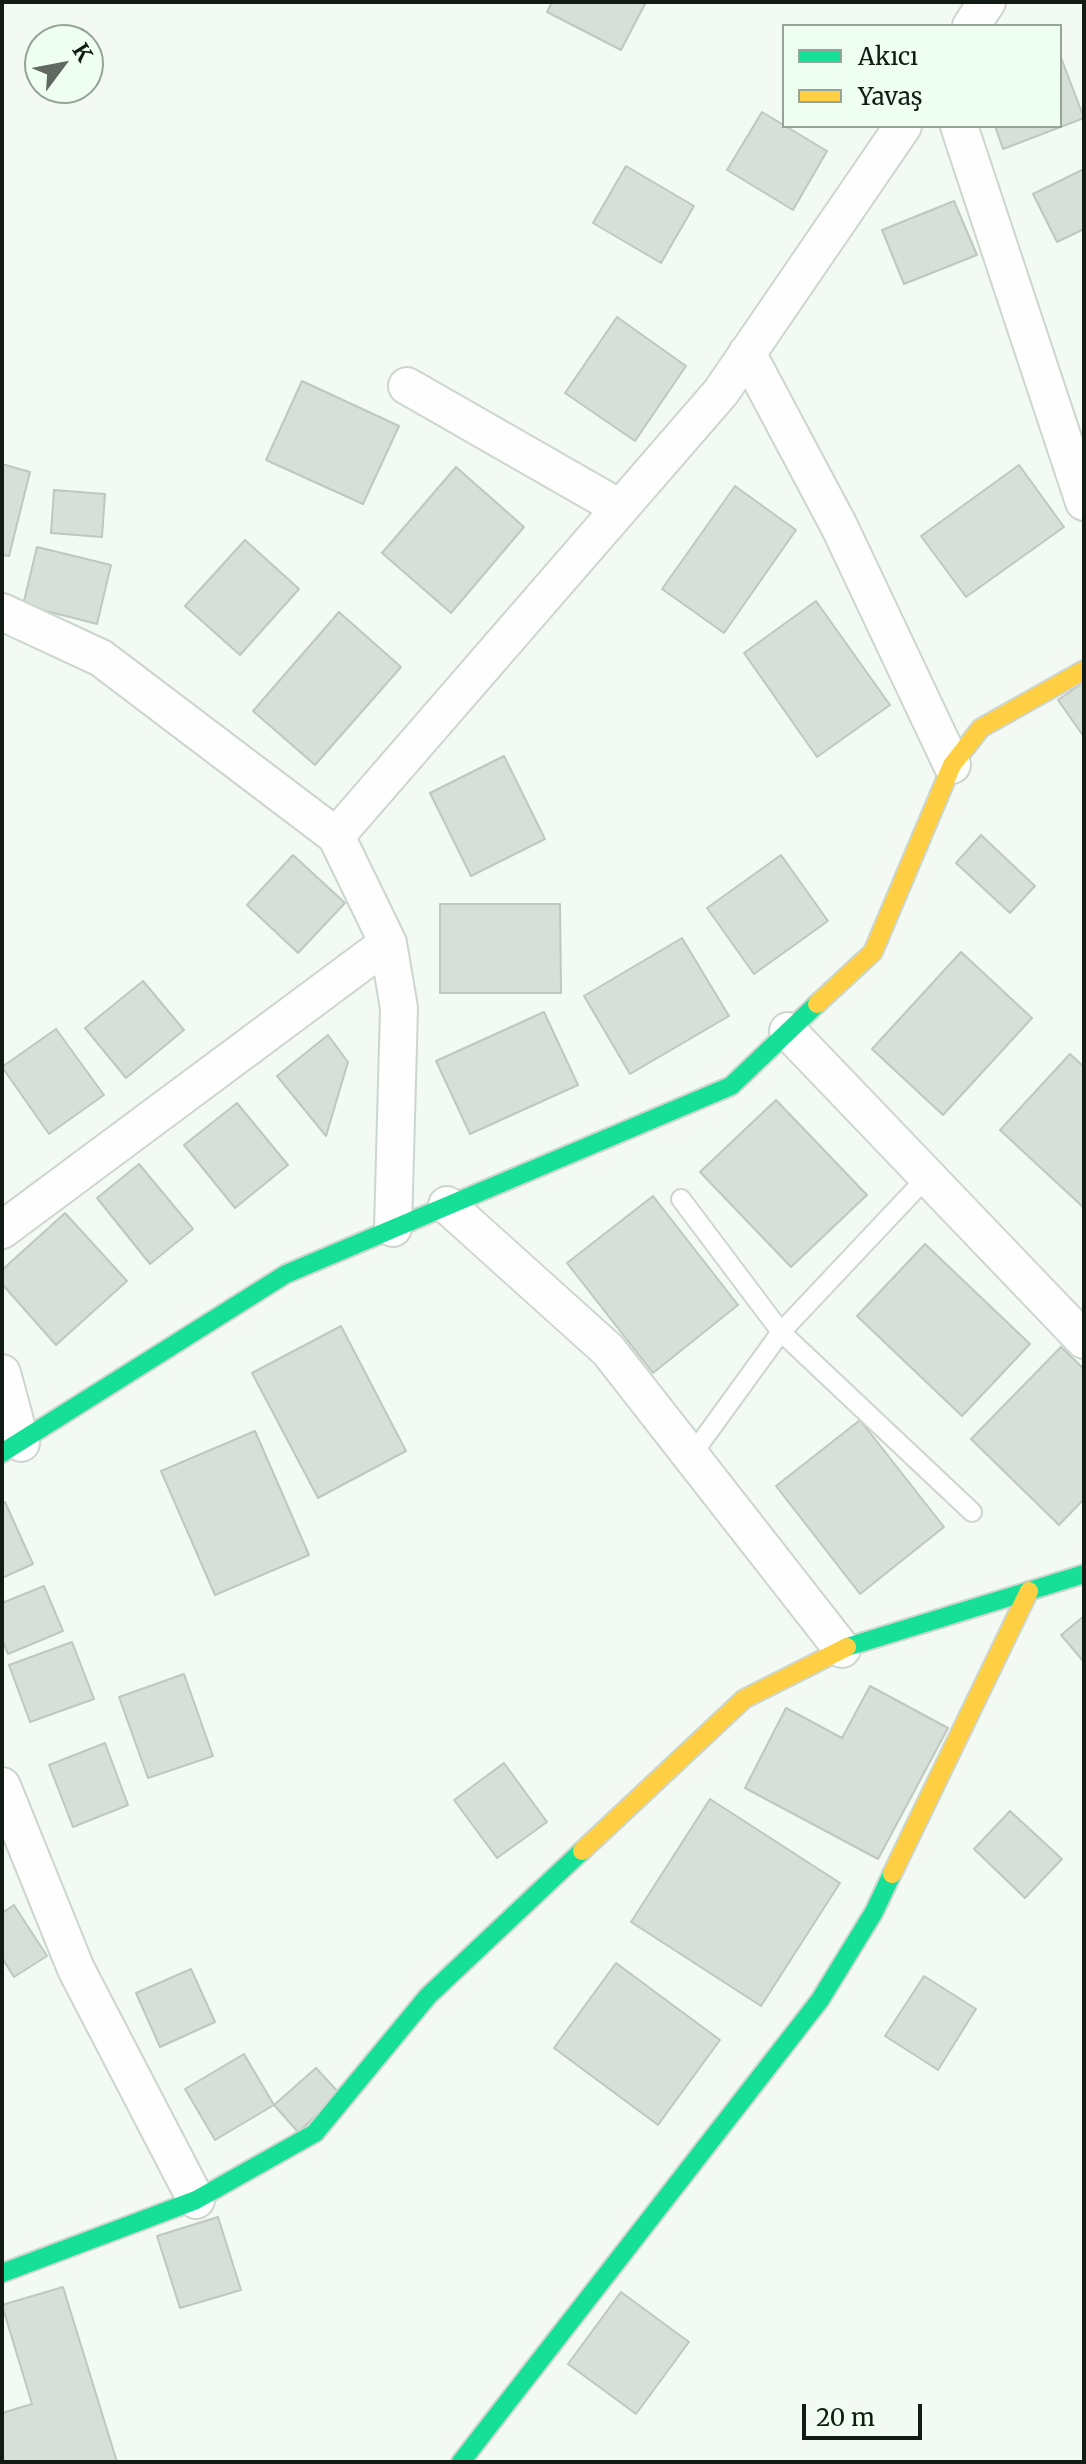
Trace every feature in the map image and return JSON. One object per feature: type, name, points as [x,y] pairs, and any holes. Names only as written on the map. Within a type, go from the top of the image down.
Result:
[{"type":"street","points":[[972,24],[987,2]]},
{"type":"street","points":[[336,836],[721,392],[902,128]]},
{"type":"street","points":[[960,128],[1084,502]]},
{"type":"street","points":[[747,353],[839,526],[952,765]]},
{"type":"street","points":[[407,386],[620,508]]},
{"type":"street","points":[[2,612],[101,658],[336,836],[388,943],[399,1008],[393,1228]]},
{"type":"street","points":[[2,1373],[12,1448],[286,1274],[731,1086],[873,952],[952,765],[981,728],[1084,670]]},
{"type":"street","points":[[2,1230],[388,943]]},
{"type":"street","points":[[788,1031],[1084,1340]]},
{"type":"street","points":[[447,1205],[608,1350],[842,1649]]},
{"type":"street","points":[[2,2273],[196,2200],[315,2133],[428,1996],[744,1699],[842,1649],[1084,1574]]},
{"type":"street","points":[[461,2462],[820,2000],[874,1912],[1029,1591]]},
{"type":"street","points":[[2,1786],[76,1969],[196,2200]]},
{"type":"lane","points":[[691,1456],[781,1332],[928,1176]]},
{"type":"lane","points":[[681,1199],[781,1332],[972,1512]]},
{"type":"building","points":[[552,2],[646,2],[621,50],[547,12]]},
{"type":"building","points":[[1062,60],[1084,118],[1062,126]]},
{"type":"building","points":[[762,112],[782,124],[782,128],[789,128],[827,151],[793,210],[727,170]]},
{"type":"building","points":[[996,128],[1058,128],[1003,149]]},
{"type":"building","points":[[626,166],[694,206],[661,263],[593,223]]},
{"type":"building","points":[[1084,169],[1084,229],[1057,242],[1033,194]]},
{"type":"building","points":[[954,201],[977,255],[904,284],[882,230]]},
{"type":"building","points":[[617,317],[686,366],[635,441],[565,393]]},
{"type":"building","points":[[302,381],[399,426],[363,504],[266,460]]},
{"type":"building","points":[[2,464],[30,472],[9,556],[2,555]]},
{"type":"building","points":[[1019,465],[1064,527],[966,597],[921,536]]},
{"type":"building","points":[[456,467],[524,527],[451,613],[382,553]]},
{"type":"building","points":[[735,486],[796,530],[724,633],[662,589]]},
{"type":"building","points":[[54,490],[105,494],[102,537],[51,533]]},
{"type":"building","points":[[245,540],[299,589],[240,655],[185,606]]},
{"type":"building","points":[[37,547],[111,565],[97,624],[23,605]]},
{"type":"building","points":[[816,601],[890,705],[817,757],[744,653]]},
{"type":"building","points":[[339,612],[401,667],[315,765],[253,711]]},
{"type":"building","points":[[1084,682],[1084,737],[1058,700]]},
{"type":"building","points":[[504,756],[545,839],[471,876],[430,793]]},
{"type":"building","points":[[981,835],[1035,886],[1010,913],[956,863]]},
{"type":"building","points":[[293,855],[345,903],[298,953],[247,905]]},
{"type":"building","points":[[781,855],[828,921],[754,974],[707,908]]},
{"type":"building","points":[[440,904],[560,904],[561,993],[440,993]]},
{"type":"building","points":[[682,938],[729,1016],[630,1074],[584,996]]},
{"type":"building","points":[[961,952],[1032,1018],[943,1115],[872,1049]]},
{"type":"building","points":[[143,981],[184,1030],[126,1078],[85,1028]]},
{"type":"building","points":[[544,1012],[578,1085],[470,1134],[436,1061]]},
{"type":"building","points":[[56,1029],[104,1095],[49,1134],[2,1067]]},
{"type":"building","points":[[328,1035],[348,1062],[326,1136],[277,1076]]},
{"type":"building","points":[[1070,1054],[1084,1067],[1084,1208],[1000,1130]]},
{"type":"building","points":[[776,1100],[867,1195],[791,1267],[700,1172]]},
{"type":"building","points":[[237,1103],[288,1165],[235,1208],[184,1145]]},
{"type":"building","points":[[139,1164],[193,1229],[150,1264],[97,1198]]},
{"type":"building","points":[[653,1196],[738,1305],[653,1373],[567,1263]]},
{"type":"building","points":[[65,1213],[127,1281],[56,1345],[2,1284],[2,1270]]},
{"type":"building","points":[[925,1244],[1030,1344],[962,1416],[857,1316]]},
{"type":"building","points":[[341,1326],[406,1451],[318,1498],[252,1373]]},
{"type":"building","points":[[1061,1347],[1084,1369],[1084,1499],[1059,1525],[971,1439]]},
{"type":"building","points":[[860,1420],[944,1527],[860,1594],[776,1486]]},
{"type":"building","points":[[255,1431],[309,1555],[215,1595],[161,1471]]},
{"type":"building","points":[[5,1502],[33,1564],[2,1578],[2,1503]]},
{"type":"building","points":[[44,1586],[63,1631],[8,1654],[2,1639],[2,1603]]},
{"type":"building","points":[[1084,1616],[1084,1662],[1061,1635]]},
{"type":"building","points":[[72,1642],[94,1699],[30,1722],[9,1665]]},
{"type":"building","points":[[184,1674],[213,1756],[148,1778],[119,1697]]},
{"type":"building","points":[[870,1686],[948,1728],[878,1859],[745,1788],[786,1708],[842,1738]]},
{"type":"building","points":[[105,1743],[128,1805],[73,1827],[49,1765]]},
{"type":"building","points":[[504,1763],[547,1822],[497,1858],[454,1800]]},
{"type":"building","points":[[710,1799],[840,1883],[761,2006],[631,1922]]},
{"type":"building","points":[[1010,1811],[1062,1859],[1025,1898],[974,1849]]},
{"type":"building","points":[[14,1905],[47,1956],[14,1977],[2,1958],[2,1913]]},
{"type":"building","points":[[616,1963],[720,2040],[658,2125],[554,2048]]},
{"type":"building","points":[[191,1969],[215,2022],[160,2047],[136,1993]]},
{"type":"building","points":[[924,1976],[976,2009],[938,2070],[885,2036]]},
{"type":"building","points":[[244,2054],[274,2105],[215,2140],[185,2089]]},
{"type":"building","points":[[316,2068],[340,2094],[298,2132],[274,2105]]},
{"type":"building","points":[[218,2217],[241,2290],[180,2308],[157,2236]]},
{"type":"building","points":[[63,2287],[117,2462],[2,2462],[2,2413],[32,2404],[2,2305]]},
{"type":"building","points":[[621,2292],[689,2342],[636,2414],[568,2364]]},
{"type":"traffic: fast","points":[[2,1453],[286,1274],[731,1086],[817,1004]]},
{"type":"traffic: fast","points":[[847,1647],[1084,1574]]},
{"type":"traffic: fast","points":[[2,2273],[196,2200],[315,2133],[428,1996],[582,1851]]},
{"type":"traffic: fast","points":[[461,2462],[820,2000],[874,1912],[892,1874]]},
{"type":"traffic: slow","points":[[817,1004],[873,952],[952,765],[981,728],[1084,670]]},
{"type":"traffic: slow","points":[[892,1874],[1029,1591]]},
{"type":"traffic: slow","points":[[582,1851],[744,1699],[847,1647]]}]
